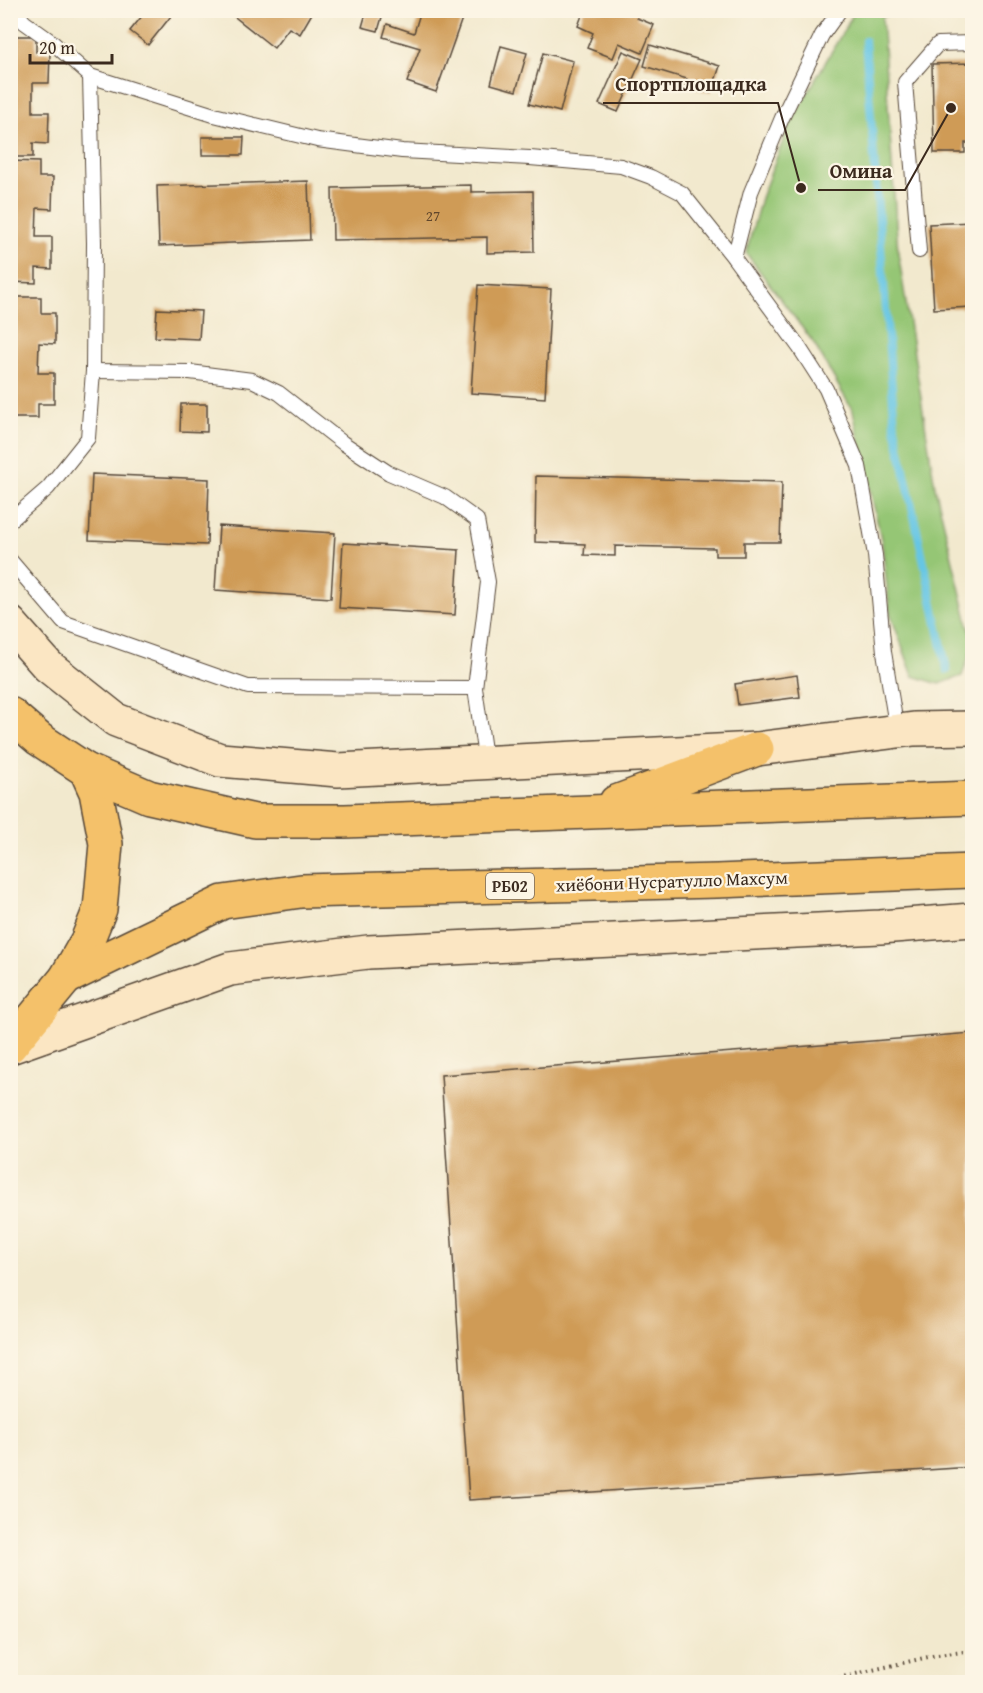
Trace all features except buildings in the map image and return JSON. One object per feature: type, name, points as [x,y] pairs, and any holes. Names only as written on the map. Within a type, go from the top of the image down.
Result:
[{"type":"highway","points":[[10,714],[39,740],[86,770],[149,797],[255,821],[345,821],[972,798]]},
{"type":"highway","points":[[590,812],[757,749]]},
{"type":"highway","points":[[10,1046],[66,978],[87,941],[100,909],[106,844],[96,792],[86,770]]},
{"type":"highway","name":"хиёбони Нусратулло Махсум","points":[[66,978],[223,902],[301,891],[717,881],[972,871]]},
{"type":"street","points":[[10,623],[48,666],[116,720],[220,760],[338,770],[486,764],[757,749],[897,731],[972,728]]},
{"type":"street","points":[[10,1046],[230,969],[368,952],[880,927],[972,920]]},
{"type":"lane","points":[[15,10],[24,22],[52,42],[90,76],[214,115],[317,140],[402,151],[621,166],[651,177],[682,193],[734,258],[799,347],[826,389],[859,466],[875,555],[884,652],[897,731]]},
{"type":"lane","points":[[734,258],[751,192],[782,117],[822,35],[840,10]]},
{"type":"lane","points":[[919,251],[905,82],[938,44],[972,43]]},
{"type":"lane","points":[[10,521],[48,488],[88,438],[93,371],[94,243],[90,76]]},
{"type":"lane","points":[[93,371],[190,372],[252,380],[279,393],[343,443],[389,473],[445,497],[477,520],[488,582],[475,688],[486,764]]},
{"type":"lane","points":[[10,560],[63,622],[248,687],[475,688]]},
{"type":"path","points":[[821,1683],[937,1655],[972,1651]]},
{"type":"green space","points":[[855,11],[897,11],[882,17],[898,252],[935,487],[972,640],[972,647],[962,676],[939,684],[913,676],[890,613],[882,543],[853,411],[813,342],[746,253],[761,198],[789,125]]},
{"type":"waterway","points":[[865,41],[895,427],[947,670]]},
{"type":"place","name":"Омина","points":[[951,108]]},
{"type":"place","name":"Спортплощадка","points":[[801,188]]}]
